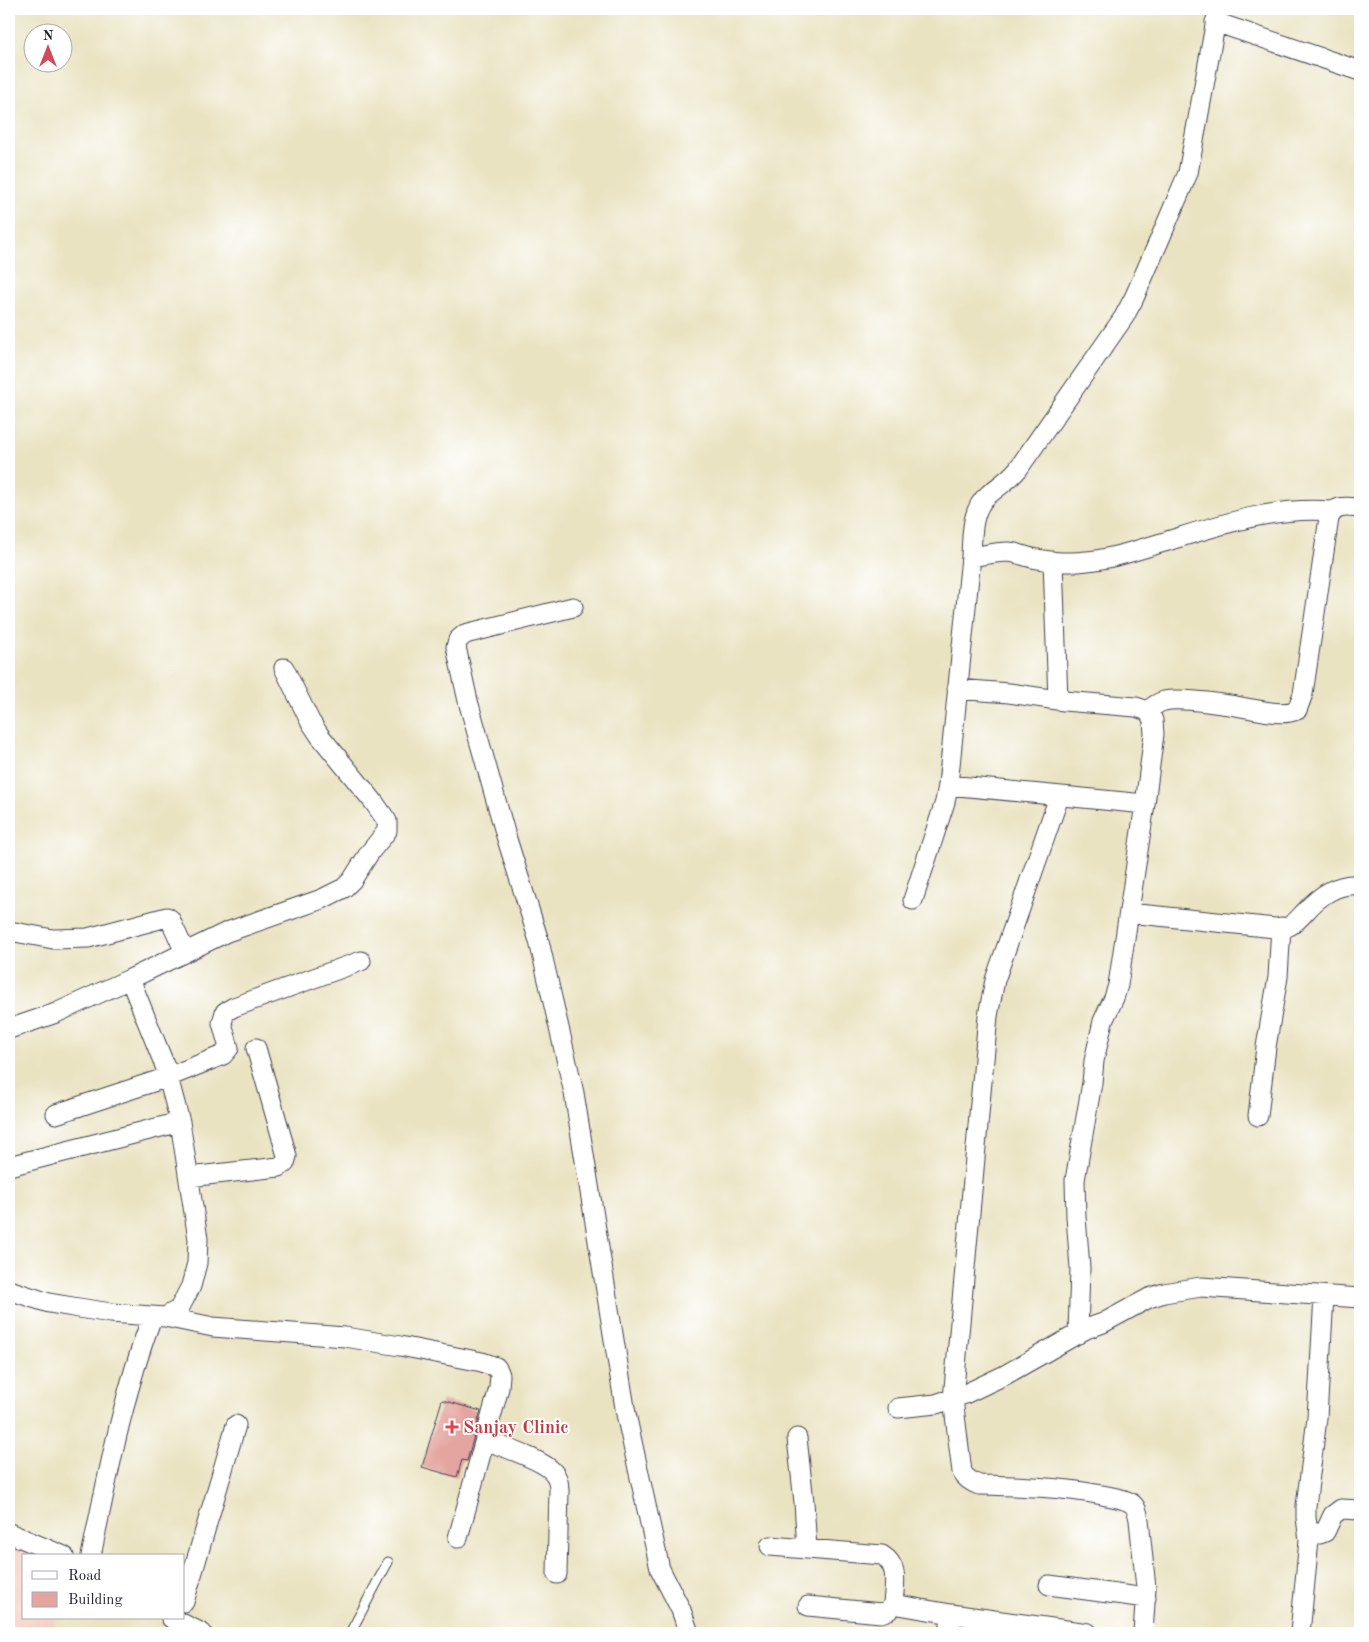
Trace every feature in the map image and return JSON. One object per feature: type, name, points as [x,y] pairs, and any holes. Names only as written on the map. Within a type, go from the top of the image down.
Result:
[{"type":"street","points":[[913,900],[948,785],[972,534],[978,506],[988,495],[1010,479],[1023,463],[1118,325],[1134,298],[1188,172],[1217,16],[1360,71]]},
{"type":"street","points":[[971,557],[1010,552],[1036,559],[1053,561],[1087,561],[1105,558],[1260,515],[1292,510],[1332,511],[1338,507],[1360,508]]},
{"type":"street","points":[[1148,711],[1155,704],[1180,700],[1278,713],[1289,713],[1297,710],[1303,694],[1326,529],[1332,511]]},
{"type":"street","points":[[1053,561],[1058,700]]},
{"type":"street","points":[[573,607],[465,634],[458,640],[456,647],[470,710],[506,836],[539,941],[574,1093],[626,1414],[660,1569],[689,1633]]},
{"type":"street","points":[[9,1029],[56,1013],[245,925],[322,899],[344,888],[352,880],[370,852],[387,832],[386,821],[373,801],[310,721],[284,668]]},
{"type":"street","points":[[957,689],[1136,707],[1148,711],[1153,720],[1154,734],[1145,804],[1118,985],[1103,1021],[1094,1061],[1075,1180],[1080,1268],[1078,1334]]},
{"type":"street","points":[[948,785],[1145,804]]},
{"type":"street","points":[[1059,797],[1014,931],[1000,966],[988,1016],[953,1399],[962,1472],[966,1479],[972,1483],[979,1485],[1076,1490],[1133,1504],[1137,1510],[1139,1520],[1146,1598],[1143,1633]]},
{"type":"street","points":[[1129,913],[1275,928],[1288,926],[1320,897],[1332,889],[1350,884],[1360,884]]},
{"type":"street","points":[[9,931],[53,939],[88,938],[166,917],[170,919],[186,952]]},
{"type":"street","points":[[1258,1116],[1266,1047],[1277,986],[1281,927]]},
{"type":"street","points":[[56,1114],[168,1077],[224,1055],[230,1048],[222,1022],[225,1012],[234,1007],[361,961]]},
{"type":"street","points":[[91,1554],[114,1445],[137,1358],[158,1317],[179,1309],[192,1286],[197,1263],[198,1239],[180,1122],[168,1077],[130,979]]},
{"type":"street","points":[[189,1177],[279,1167],[285,1163],[287,1156],[256,1048]]},
{"type":"street","points":[[9,1166],[180,1122]]},
{"type":"street","points":[[898,1408],[936,1404],[953,1399],[1005,1375],[1078,1334],[1149,1298],[1183,1289],[1201,1287],[1231,1288],[1360,1298]]},
{"type":"street","points":[[9,1290],[57,1304],[111,1313],[158,1317],[213,1327],[345,1337],[400,1346],[491,1365],[498,1370],[500,1380],[458,1538]]},
{"type":"street","points":[[1300,1633],[1308,1546],[1306,1506],[1317,1418],[1324,1296]]},
{"type":"street","points":[[185,1599],[236,1425]]},
{"type":"street","points":[[797,1438],[807,1549]]},
{"type":"street","points":[[485,1440],[540,1462],[554,1473],[558,1480],[560,1490],[557,1574]]},
{"type":"street","points":[[1308,1531],[1320,1534],[1325,1532],[1333,1516],[1341,1509],[1360,1510]]},
{"type":"street","points":[[9,1533],[59,1554]]},
{"type":"street","points":[[770,1546],[882,1554],[891,1560],[895,1571],[893,1604],[889,1610],[881,1613],[808,1606]]},
{"type":"street","points":[[1049,1585],[1146,1598]]},
{"type":"street","points":[[893,1604],[1088,1633]]},
{"type":"street","points":[[949,1633],[951,1614]]},
{"type":"street","points":[[176,1623],[202,1633]]},
{"type":"lane","points":[[350,1633],[388,1562]]},
{"type":"shaded area","points":[[9,1542],[38,1554],[22,1554],[22,1620],[56,1620],[53,1633],[9,1633]]},
{"type":"building","points":[[442,1400],[481,1411],[467,1461],[462,1460],[457,1477],[422,1467]]},
{"type":"place","name":"Sanjay Clinic","points":[[452,1427]]}]
